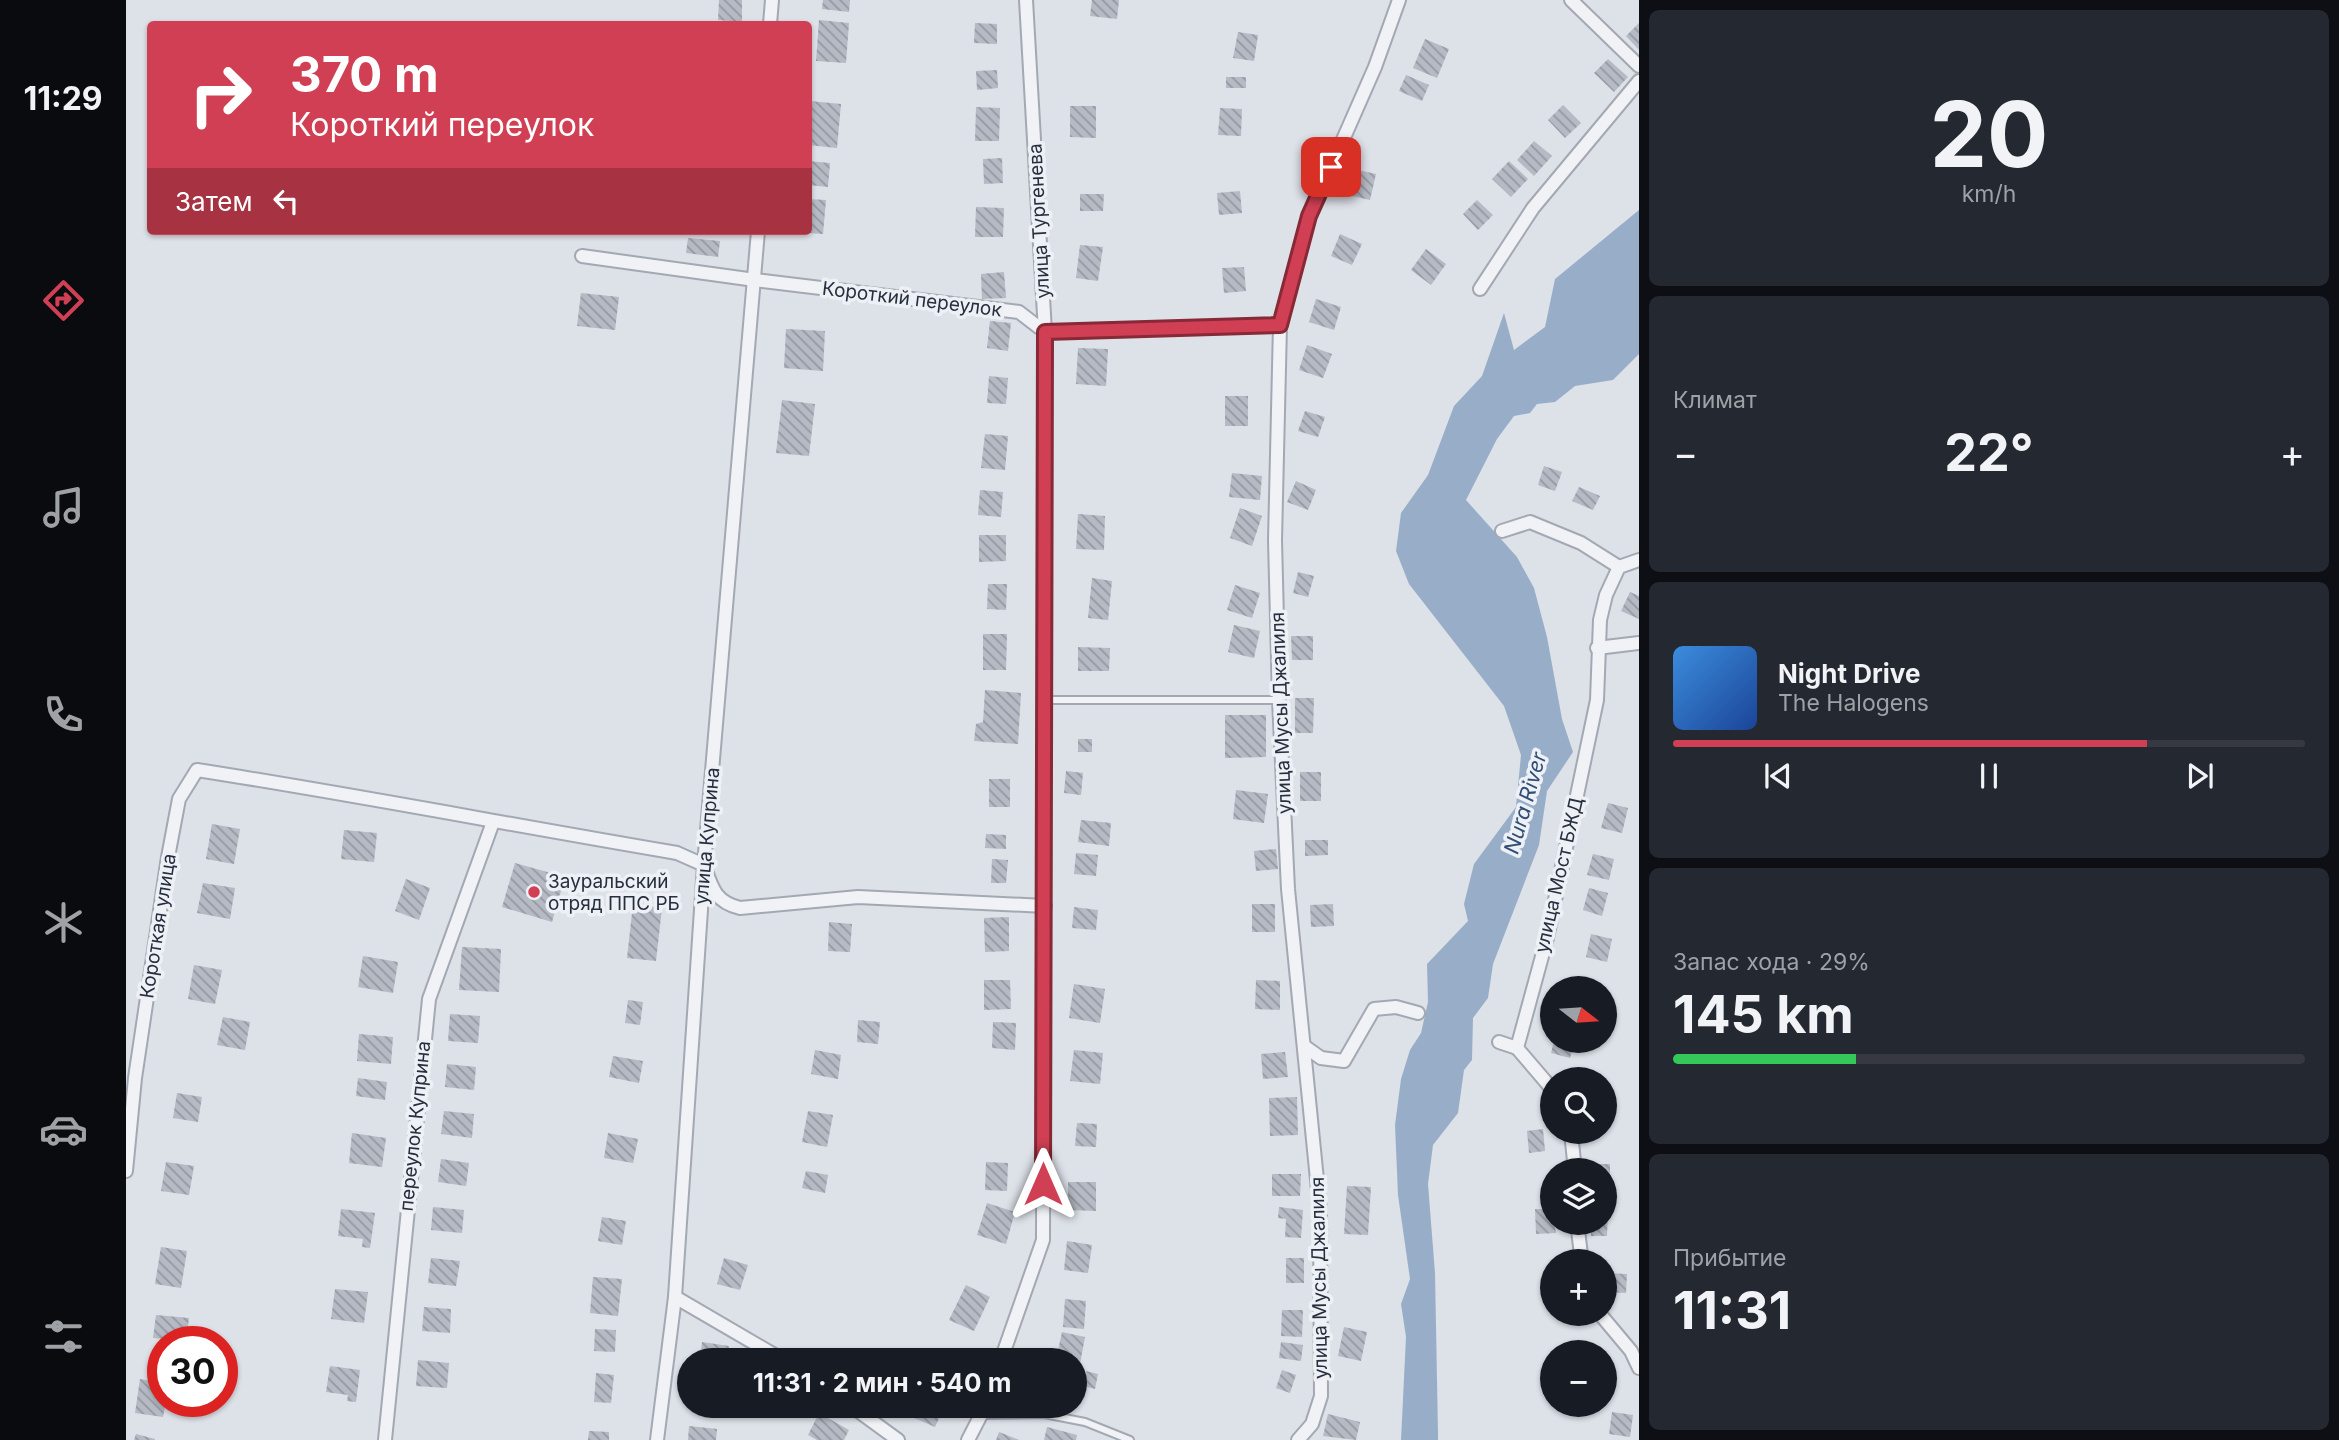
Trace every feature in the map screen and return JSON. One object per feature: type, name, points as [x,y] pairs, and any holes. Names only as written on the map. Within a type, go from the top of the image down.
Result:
[{"type":"street","points":[[771,21],[772,0]]},
{"type":"street","name":"улица Тургенева","points":[[1006,1348],[1043,1240],[1045,332],[1026,0]]},
{"type":"street","name":"улица Мусы Джалиля","points":[[1298,1440],[1312,1424],[1321,1396],[1320,1210],[1288,889],[1279,700],[1275,540],[1280,325],[1309,216],[1375,67],[1399,0]]},
{"type":"street","points":[[1571,0],[1639,66]]},
{"type":"street","points":[[1480,289],[1533,208],[1639,81]]},
{"type":"street","name":"улица Куприна","points":[[657,1440],[675,1297],[704,865],[758,235]]},
{"type":"street","name":"Короткий переулок","points":[[582,256],[755,281],[1019,312],[1045,332]]},
{"type":"street","points":[[1045,332],[1280,325]]},
{"type":"street","points":[[1502,531],[1530,522],[1581,543],[1619,567],[1639,560]]},
{"type":"street","name":"улица Мост БЖД","points":[[1517,1048],[1547,938],[1597,700],[1597,648],[1606,595],[1619,567]]},
{"type":"street","points":[[1597,648],[1639,643]]},
{"type":"street","name":"Короткая улица","points":[[126,1171],[135,1079],[167,857],[179,799],[197,770],[375,797],[493,822]]},
{"type":"street","points":[[493,822],[677,853],[704,865],[715,897],[725,904],[740,908],[858,897],[1045,906]]},
{"type":"street","name":"переулок Куприна","points":[[385,1440],[429,999],[493,822]]},
{"type":"street","points":[[1304,1045],[1321,1058],[1343,1061],[1374,1010],[1396,1007],[1418,1013]]},
{"type":"street","points":[[1499,1042],[1517,1048],[1540,1075]]},
{"type":"street","points":[[675,1297],[762,1348]]},
{"type":"street","points":[[1613,1326],[1635,1347],[1639,1368]]},
{"type":"street","points":[[868,1418],[898,1440]]},
{"type":"street","points":[[968,1440],[980,1418]]},
{"type":"lane","points":[[1044,700],[1279,700]]},
{"type":"lane","points":[[1064,1418],[1085,1422],[1130,1440]]},
{"type":"water","name":"Nura River","points":[[1639,210],[1639,354],[1613,380],[1575,386],[1555,402],[1537,404],[1530,413],[1514,416],[1497,439],[1466,500],[1517,557],[1534,588],[1547,637],[1562,719],[1573,752],[1547,791],[1539,845],[1493,964],[1488,998],[1473,1018],[1472,1060],[1464,1070],[1458,1113],[1433,1145],[1428,1184],[1435,1273],[1438,1440],[1401,1440],[1406,1337],[1401,1304],[1410,1279],[1398,1195],[1395,1125],[1401,1079],[1410,1050],[1421,1033],[1428,1002],[1427,964],[1468,921],[1464,904],[1474,864],[1516,807],[1521,755],[1504,706],[1409,584],[1396,551],[1401,513],[1428,475],[1454,406],[1482,376],[1504,313],[1514,350],[1545,327],[1555,279]]},
{"type":"building","points":[[719,0],[742,0],[742,21],[718,20]]},
{"type":"building","points":[[823,0],[850,0],[849,12],[822,9]]},
{"type":"building","points":[[1092,0],[1119,0],[1117,19],[1090,16]]},
{"type":"building","points":[[819,20],[849,23],[846,63],[816,61]]},
{"type":"building","points":[[975,23],[997,24],[997,44],[974,43]]},
{"type":"building","points":[[1639,23],[1639,50],[1626,36]]},
{"type":"building","points":[[1238,32],[1258,35],[1254,61],[1233,58]]},
{"type":"building","points":[[1425,39],[1449,49],[1437,78],[1413,68]]},
{"type":"building","points":[[1608,59],[1628,77],[1614,92],[1594,73]]},
{"type":"building","points":[[997,70],[998,88],[977,90],[976,71]]},
{"type":"building","points":[[1406,75],[1429,85],[1422,101],[1399,91]]},
{"type":"building","points":[[1226,77],[1246,77],[1246,88],[1226,88]]},
{"type":"building","points":[[812,101],[841,104],[837,148],[812,145]]},
{"type":"building","points":[[1563,105],[1581,123],[1565,138],[1548,120]]},
{"type":"building","points":[[1070,106],[1096,106],[1096,138],[1070,137]]},
{"type":"building","points":[[976,107],[1000,108],[999,141],[975,141]]},
{"type":"building","points":[[1220,108],[1242,109],[1241,136],[1218,135]]},
{"type":"building","points":[[1534,141],[1552,156],[1534,176],[1517,160]]},
{"type":"building","points":[[1002,158],[1003,183],[984,184],[983,159]]},
{"type":"building","points":[[812,161],[830,163],[828,187],[812,185]]},
{"type":"building","points":[[1509,161],[1528,179],[1511,197],[1492,179]]},
{"type":"building","points":[[1358,170],[1376,174],[1370,200],[1352,196]]},
{"type":"building","points":[[1240,191],[1242,213],[1219,215],[1217,193]]},
{"type":"building","points":[[1080,194],[1104,194],[1103,211],[1080,211]]},
{"type":"building","points":[[812,199],[826,200],[823,234],[812,233]]},
{"type":"building","points":[[1477,200],[1493,215],[1478,230],[1463,214]]},
{"type":"building","points":[[976,207],[1004,208],[1003,237],[975,237]]},
{"type":"building","points":[[1340,234],[1362,244],[1352,265],[1331,256]]},
{"type":"building","points":[[688,238],[720,241],[718,257],[686,253]]},
{"type":"building","points":[[1080,245],[1103,247],[1098,281],[1076,278]]},
{"type":"building","points":[[1426,249],[1446,264],[1431,285],[1411,270]]},
{"type":"building","points":[[1244,267],[1246,291],[1224,293],[1222,268]]},
{"type":"building","points":[[1004,272],[1006,298],[982,299],[981,274]]},
{"type":"building","points":[[581,293],[619,297],[615,330],[577,326]]},
{"type":"building","points":[[1316,299],[1341,307],[1334,330],[1309,322]]},
{"type":"building","points":[[990,321],[1011,323],[1008,351],[987,348]]},
{"type":"building","points":[[786,329],[825,331],[823,371],[784,368]]},
{"type":"building","points":[[1307,345],[1332,354],[1323,378],[1299,370]]},
{"type":"building","points":[[1078,348],[1108,349],[1106,386],[1076,384]]},
{"type":"building","points":[[989,376],[1008,378],[1006,404],[987,403]]},
{"type":"building","points":[[1225,396],[1248,396],[1248,426],[1225,426]]},
{"type":"building","points":[[782,400],[815,404],[809,456],[776,453]]},
{"type":"building","points":[[1305,411],[1325,417],[1318,437],[1298,431]]},
{"type":"building","points":[[985,434],[1008,436],[1005,470],[981,468]]},
{"type":"building","points":[[1544,466],[1562,472],[1555,491],[1538,485]]},
{"type":"building","points":[[1232,473],[1262,476],[1260,500],[1229,497]]},
{"type":"building","points":[[1296,481],[1316,490],[1308,510],[1287,502]]},
{"type":"building","points":[[1579,487],[1600,496],[1593,510],[1572,501]]},
{"type":"building","points":[[980,490],[1003,492],[1001,517],[978,515]]},
{"type":"building","points":[[1240,508],[1262,516],[1252,546],[1230,538]]},
{"type":"building","points":[[1078,514],[1105,516],[1104,550],[1076,549]]},
{"type":"building","points":[[979,535],[1006,535],[1006,561],[979,562]]},
{"type":"building","points":[[1298,572],[1314,576],[1308,597],[1293,593]]},
{"type":"building","points":[[1092,578],[1112,581],[1108,620],[1088,618]]},
{"type":"building","points":[[988,584],[1007,584],[1006,610],[987,609]]},
{"type":"building","points":[[1235,585],[1260,593],[1252,618],[1227,610]]},
{"type":"building","points":[[1630,592],[1639,596],[1639,619],[1621,611]]},
{"type":"building","points":[[1234,625],[1260,631],[1254,658],[1228,652]]},
{"type":"building","points":[[983,634],[1007,634],[1006,670],[983,670]]},
{"type":"building","points":[[1291,636],[1313,636],[1313,660],[1292,660]]},
{"type":"building","points":[[1078,647],[1110,648],[1109,671],[1078,671]]},
{"type":"building","points":[[985,690],[1021,693],[1018,744],[974,741],[976,724],[983,722]]},
{"type":"building","points":[[1295,698],[1314,698],[1313,733],[1295,733]]},
{"type":"building","points":[[1225,715],[1266,715],[1266,757],[1225,758]]},
{"type":"building","points":[[1078,739],[1092,739],[1092,752],[1078,752]]},
{"type":"building","points":[[1066,771],[1083,773],[1081,795],[1064,793]]},
{"type":"building","points":[[1300,772],[1321,772],[1321,801],[1300,801]]},
{"type":"building","points":[[989,779],[1010,779],[1010,807],[989,807]]},
{"type":"building","points":[[1236,790],[1268,794],[1264,823],[1233,819]]},
{"type":"building","points":[[1608,803],[1628,808],[1622,833],[1601,828]]},
{"type":"building","points":[[1081,820],[1111,823],[1109,846],[1078,842]]},
{"type":"building","points":[[212,824],[240,829],[234,864],[206,859]]},
{"type":"building","points":[[344,830],[377,833],[374,862],[341,859]]},
{"type":"building","points":[[986,834],[1006,835],[1006,849],[985,848]]},
{"type":"building","points":[[1305,840],[1328,840],[1328,855],[1305,856]]},
{"type":"building","points":[[1276,849],[1278,869],[1256,871],[1254,851]]},
{"type":"building","points":[[1076,853],[1098,855],[1096,876],[1074,874]]},
{"type":"building","points":[[1593,854],[1614,859],[1609,880],[1587,875]]},
{"type":"building","points":[[992,859],[1008,860],[1006,883],[991,883]]},
{"type":"building","name":"Зауральский отряд ППС РБ","points":[[515,863],[565,877],[552,922],[502,907]]},
{"type":"building","points":[[406,879],[430,888],[419,920],[395,911]]},
{"type":"building","points":[[203,883],[235,888],[230,919],[197,913]]},
{"type":"building","points":[[1589,888],[1608,893],[1602,916],[1583,910]]},
{"type":"building","points":[[633,904],[662,908],[656,961],[627,958]]},
{"type":"building","points":[[1252,904],[1275,904],[1275,932],[1252,932]]},
{"type":"building","points":[[1333,904],[1334,926],[1311,927],[1310,905]]},
{"type":"building","points":[[1074,907],[1098,910],[1096,930],[1072,928]]},
{"type":"building","points":[[1009,917],[1009,951],[985,952],[984,918]]},
{"type":"building","points":[[829,922],[852,924],[850,952],[828,951]]},
{"type":"building","points":[[1591,934],[1612,939],[1607,962],[1586,957]]},
{"type":"building","points":[[462,947],[501,949],[499,992],[459,990]]},
{"type":"building","points":[[363,956],[398,962],[393,993],[358,987]]},
{"type":"building","points":[[194,965],[222,970],[215,1004],[188,999]]},
{"type":"building","points":[[984,980],[1010,980],[1011,1009],[984,1010]]},
{"type":"building","points":[[1256,980],[1280,981],[1280,1010],[1255,1009]]},
{"type":"building","points":[[1074,984],[1105,989],[1100,1023],[1069,1018]]},
{"type":"building","points":[[628,1000],[643,1002],[640,1025],[625,1023]]},
{"type":"building","points":[[450,1014],[480,1016],[478,1043],[448,1041]]},
{"type":"building","points":[[223,1017],[250,1022],[245,1050],[217,1045]]},
{"type":"building","points":[[858,1020],[880,1022],[878,1044],[857,1042]]},
{"type":"building","points":[[993,1022],[1016,1023],[1015,1050],[992,1048]]},
{"type":"building","points":[[359,1034],[393,1037],[391,1064],[357,1061]]},
{"type":"building","points":[[815,1050],[841,1055],[838,1079],[811,1074]]},
{"type":"building","points":[[1074,1050],[1103,1053],[1100,1084],[1070,1081]]},
{"type":"building","points":[[1285,1052],[1288,1077],[1263,1079],[1261,1054]]},
{"type":"building","points":[[1555,1054],[1571,1054],[1570,1058]]},
{"type":"building","points":[[613,1056],[643,1061],[639,1083],[609,1077]]},
{"type":"building","points":[[447,1064],[476,1067],[474,1090],[445,1087]]},
{"type":"building","points":[[358,1078],[387,1082],[385,1100],[356,1096]]},
{"type":"building","points":[[177,1093],[202,1097],[198,1122],[173,1118]]},
{"type":"building","points":[[1297,1097],[1298,1135],[1270,1136],[1269,1098]]},
{"type":"building","points":[[444,1111],[474,1114],[472,1138],[441,1134]]},
{"type":"building","points":[[808,1111],[833,1115],[827,1147],[802,1142]]},
{"type":"building","points":[[1077,1123],[1097,1124],[1096,1147],[1075,1146]]},
{"type":"building","points":[[1540,1129],[1540,1144],[1544,1144],[1545,1151],[1529,1153],[1527,1131]]},
{"type":"building","points":[[352,1133],[386,1138],[382,1167],[349,1163]]},
{"type":"building","points":[[608,1133],[638,1139],[633,1163],[604,1158]]},
{"type":"building","points":[[441,1159],[469,1163],[466,1186],[438,1182]]},
{"type":"building","points":[[166,1162],[194,1166],[189,1195],[161,1191]]},
{"type":"building","points":[[986,1162],[1008,1163],[1007,1191],[985,1190]]},
{"type":"building","points":[[806,1171],[828,1175],[825,1193],[802,1188]]},
{"type":"building","points":[[1272,1174],[1301,1174],[1300,1196],[1272,1196]]},
{"type":"building","points":[[1068,1182],[1096,1182],[1096,1211],[1068,1210]]},
{"type":"building","points":[[1347,1186],[1371,1187],[1368,1235],[1344,1234]]},
{"type":"building","points":[[987,1203],[1015,1212],[1006,1244],[977,1235]]},
{"type":"building","points":[[433,1207],[464,1210],[462,1233],[431,1230]]},
{"type":"building","points":[[1279,1207],[1303,1210],[1301,1238],[1285,1237],[1286,1219],[1278,1218]]},
{"type":"building","points":[[341,1209],[375,1213],[370,1248],[362,1247],[363,1239],[338,1236]]},
{"type":"building","points":[[1535,1209],[1540,1209],[1540,1234],[1536,1234]]},
{"type":"building","points":[[602,1217],[626,1221],[622,1245],[598,1241]]},
{"type":"building","points":[[1067,1241],[1092,1245],[1088,1273],[1064,1270]]},
{"type":"building","points":[[161,1247],[187,1251],[181,1288],[155,1284]]},
{"type":"building","points":[[431,1258],[460,1261],[456,1286],[428,1283]]},
{"type":"building","points":[[724,1258],[748,1265],[740,1290],[717,1284]]},
{"type":"building","points":[[1286,1258],[1304,1258],[1304,1283],[1286,1283]]},
{"type":"building","points":[[1617,1274],[1627,1274],[1626,1293],[1617,1293]]},
{"type":"building","points":[[593,1277],[622,1279],[618,1316],[590,1313]]},
{"type":"building","points":[[966,1285],[990,1297],[974,1331],[949,1320]]},
{"type":"building","points":[[335,1289],[368,1292],[364,1323],[331,1319]]},
{"type":"building","points":[[1065,1299],[1086,1301],[1084,1329],[1063,1327]]},
{"type":"building","points":[[424,1307],[451,1309],[450,1333],[422,1331]]},
{"type":"building","points":[[1282,1310],[1303,1310],[1302,1337],[1281,1336]]},
{"type":"building","points":[[156,1315],[189,1318],[188,1326],[155,1326]]},
{"type":"building","points":[[1344,1327],[1367,1332],[1361,1361],[1338,1356]]},
{"type":"building","points":[[595,1329],[616,1330],[615,1352],[594,1351]]},
{"type":"building","points":[[1062,1332],[1085,1337],[1083,1348],[1059,1348]]},
{"type":"building","points":[[702,1342],[729,1346],[729,1348],[701,1348]]},
{"type":"building","points":[[1281,1342],[1303,1345],[1301,1361],[1279,1358]]},
{"type":"building","points":[[418,1360],[449,1363],[447,1388],[416,1386]]},
{"type":"building","points":[[330,1366],[360,1370],[356,1402],[347,1401],[348,1395],[326,1392]]},
{"type":"building","points":[[1282,1370],[1296,1375],[1290,1393],[1276,1388]]},
{"type":"building","points":[[1087,1371],[1098,1374],[1095,1389],[1087,1387]]},
{"type":"building","points":[[596,1373],[614,1375],[611,1403],[594,1402]]},
{"type":"building","points":[[140,1379],[147,1380],[147,1415],[135,1413]]},
{"type":"building","points":[[1617,1413],[1633,1415],[1630,1437],[1609,1434],[1611,1417],[1617,1417]]},
{"type":"building","points":[[1328,1414],[1360,1422],[1356,1440],[1323,1436]]},
{"type":"building","points":[[816,1418],[828,1418],[849,1430],[844,1440],[817,1440],[808,1435]]},
{"type":"building","points":[[914,1418],[939,1418],[935,1427]]},
{"type":"building","points":[[689,1426],[717,1429],[716,1440],[688,1440]]},
{"type":"building","points":[[1047,1427],[1077,1435],[1076,1440],[1044,1440]]},
{"type":"building","points":[[589,1431],[609,1432],[609,1440],[588,1440]]},
{"type":"building","points":[[999,1432],[1019,1440],[996,1440]]},
{"type":"building","points":[[136,1434],[155,1439],[155,1440],[134,1440]]},
{"type":"place","name":"Зауральский отряд ППС РБ","points":[[534,892]]},
{"type":"route","points":[[1043,1184],[1045,332],[1280,325],[1309,216],[1331,167]]}]
